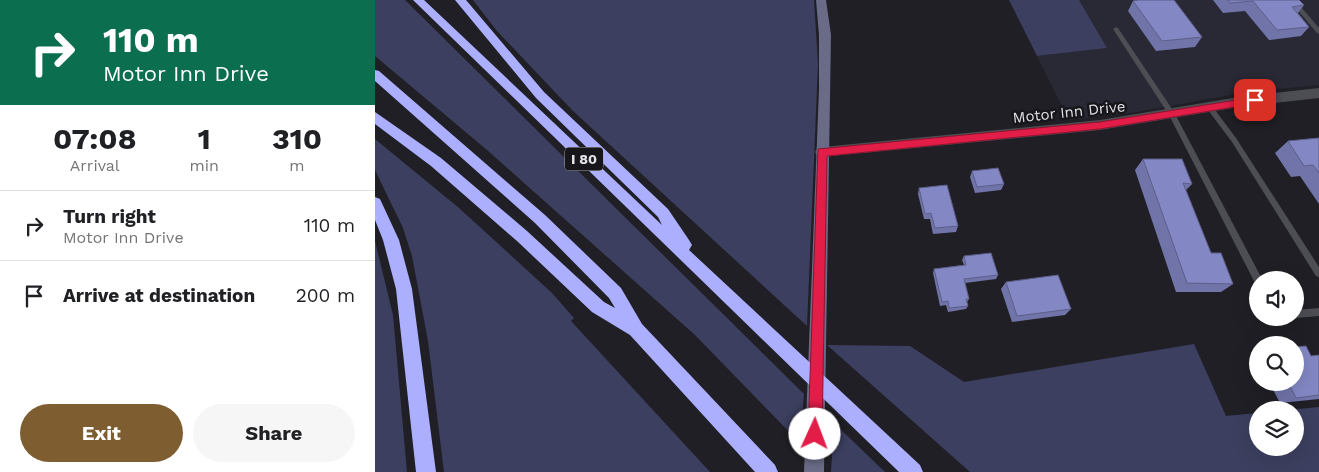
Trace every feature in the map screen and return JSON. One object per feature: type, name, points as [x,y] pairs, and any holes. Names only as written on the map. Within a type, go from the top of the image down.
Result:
[{"type":"highway","name":"I 80","points":[[418,0],[749,318],[913,472]]},
{"type":"highway","points":[[460,0],[540,95],[663,212],[697,266]]},
{"type":"highway","points":[[375,74],[540,220],[615,293],[637,330],[768,472]]},
{"type":"highway","points":[[375,117],[436,162],[522,236],[598,307],[637,330]]},
{"type":"highway","points":[[375,203],[391,240],[404,289],[426,472]]},
{"type":"street","points":[[814,472],[825,35],[821,0]]},
{"type":"street","name":"Motor Inn Drive","points":[[822,152],[1100,125],[1319,93]]},
{"type":"lane","points":[[1292,0],[1319,32]]},
{"type":"lane","points":[[1116,29],[1172,114],[1253,271]]},
{"type":"lane","points":[[1210,108],[1234,140],[1319,274]]},
{"type":"lane","points":[[1304,313],[1319,312]]},
{"type":"shaded area","points":[[375,0],[405,0],[804,394],[800,443],[695,335],[487,150],[375,56]]},
{"type":"shaded area","points":[[473,0],[814,0],[818,64],[807,326],[572,110],[497,31]]},
{"type":"shaded area","points":[[1009,0],[1079,0],[1107,48],[1037,56]]},
{"type":"shaded area","points":[[1079,0],[1319,0],[1319,85],[1247,92],[1137,112],[1069,120],[1037,56],[1107,48]]},
{"type":"shaded area","points":[[375,139],[459,208],[552,293],[574,318],[571,321],[710,472],[444,472],[428,341],[412,256],[403,228],[375,170]]},
{"type":"shaded area","points":[[375,241],[393,315],[407,472],[375,472]]},
{"type":"shaded area","points":[[1194,344],[1226,416],[1249,414],[1249,456],[1304,456],[1304,408],[1319,407],[1319,472],[970,472],[827,345],[910,346],[964,382]]},
{"type":"shaded area","points":[[834,423],[885,472],[831,472]]},
{"type":"building","points":[[1174,0],[1202,37],[1162,41],[1133,1]]},
{"type":"building","points":[[1228,0],[1299,0],[1304,5],[1292,7],[1309,27],[1277,30],[1253,1],[1230,3]]},
{"type":"building","points":[[1319,138],[1319,173],[1313,165],[1304,166],[1288,141]]},
{"type":"building","points":[[1143,159],[1182,159],[1192,184],[1183,183],[1211,253],[1221,253],[1233,284],[1187,283]]},
{"type":"building","points":[[998,168],[1004,184],[977,187],[972,171]]},
{"type":"building","points":[[947,185],[958,226],[935,228],[931,213],[925,214],[919,188]]},
{"type":"building","points":[[991,253],[998,275],[964,279],[969,299],[966,299],[968,306],[949,308],[948,301],[942,302],[934,269],[966,265],[964,256]]},
{"type":"building","points":[[1058,275],[1071,309],[1017,316],[1006,282]]},
{"type":"building","points":[[1304,346],[1306,346],[1311,356],[1319,355],[1319,395],[1296,398],[1292,391],[1304,391]]},
{"type":"route","points":[[815,434],[822,152],[1100,125],[1255,100]]}]
